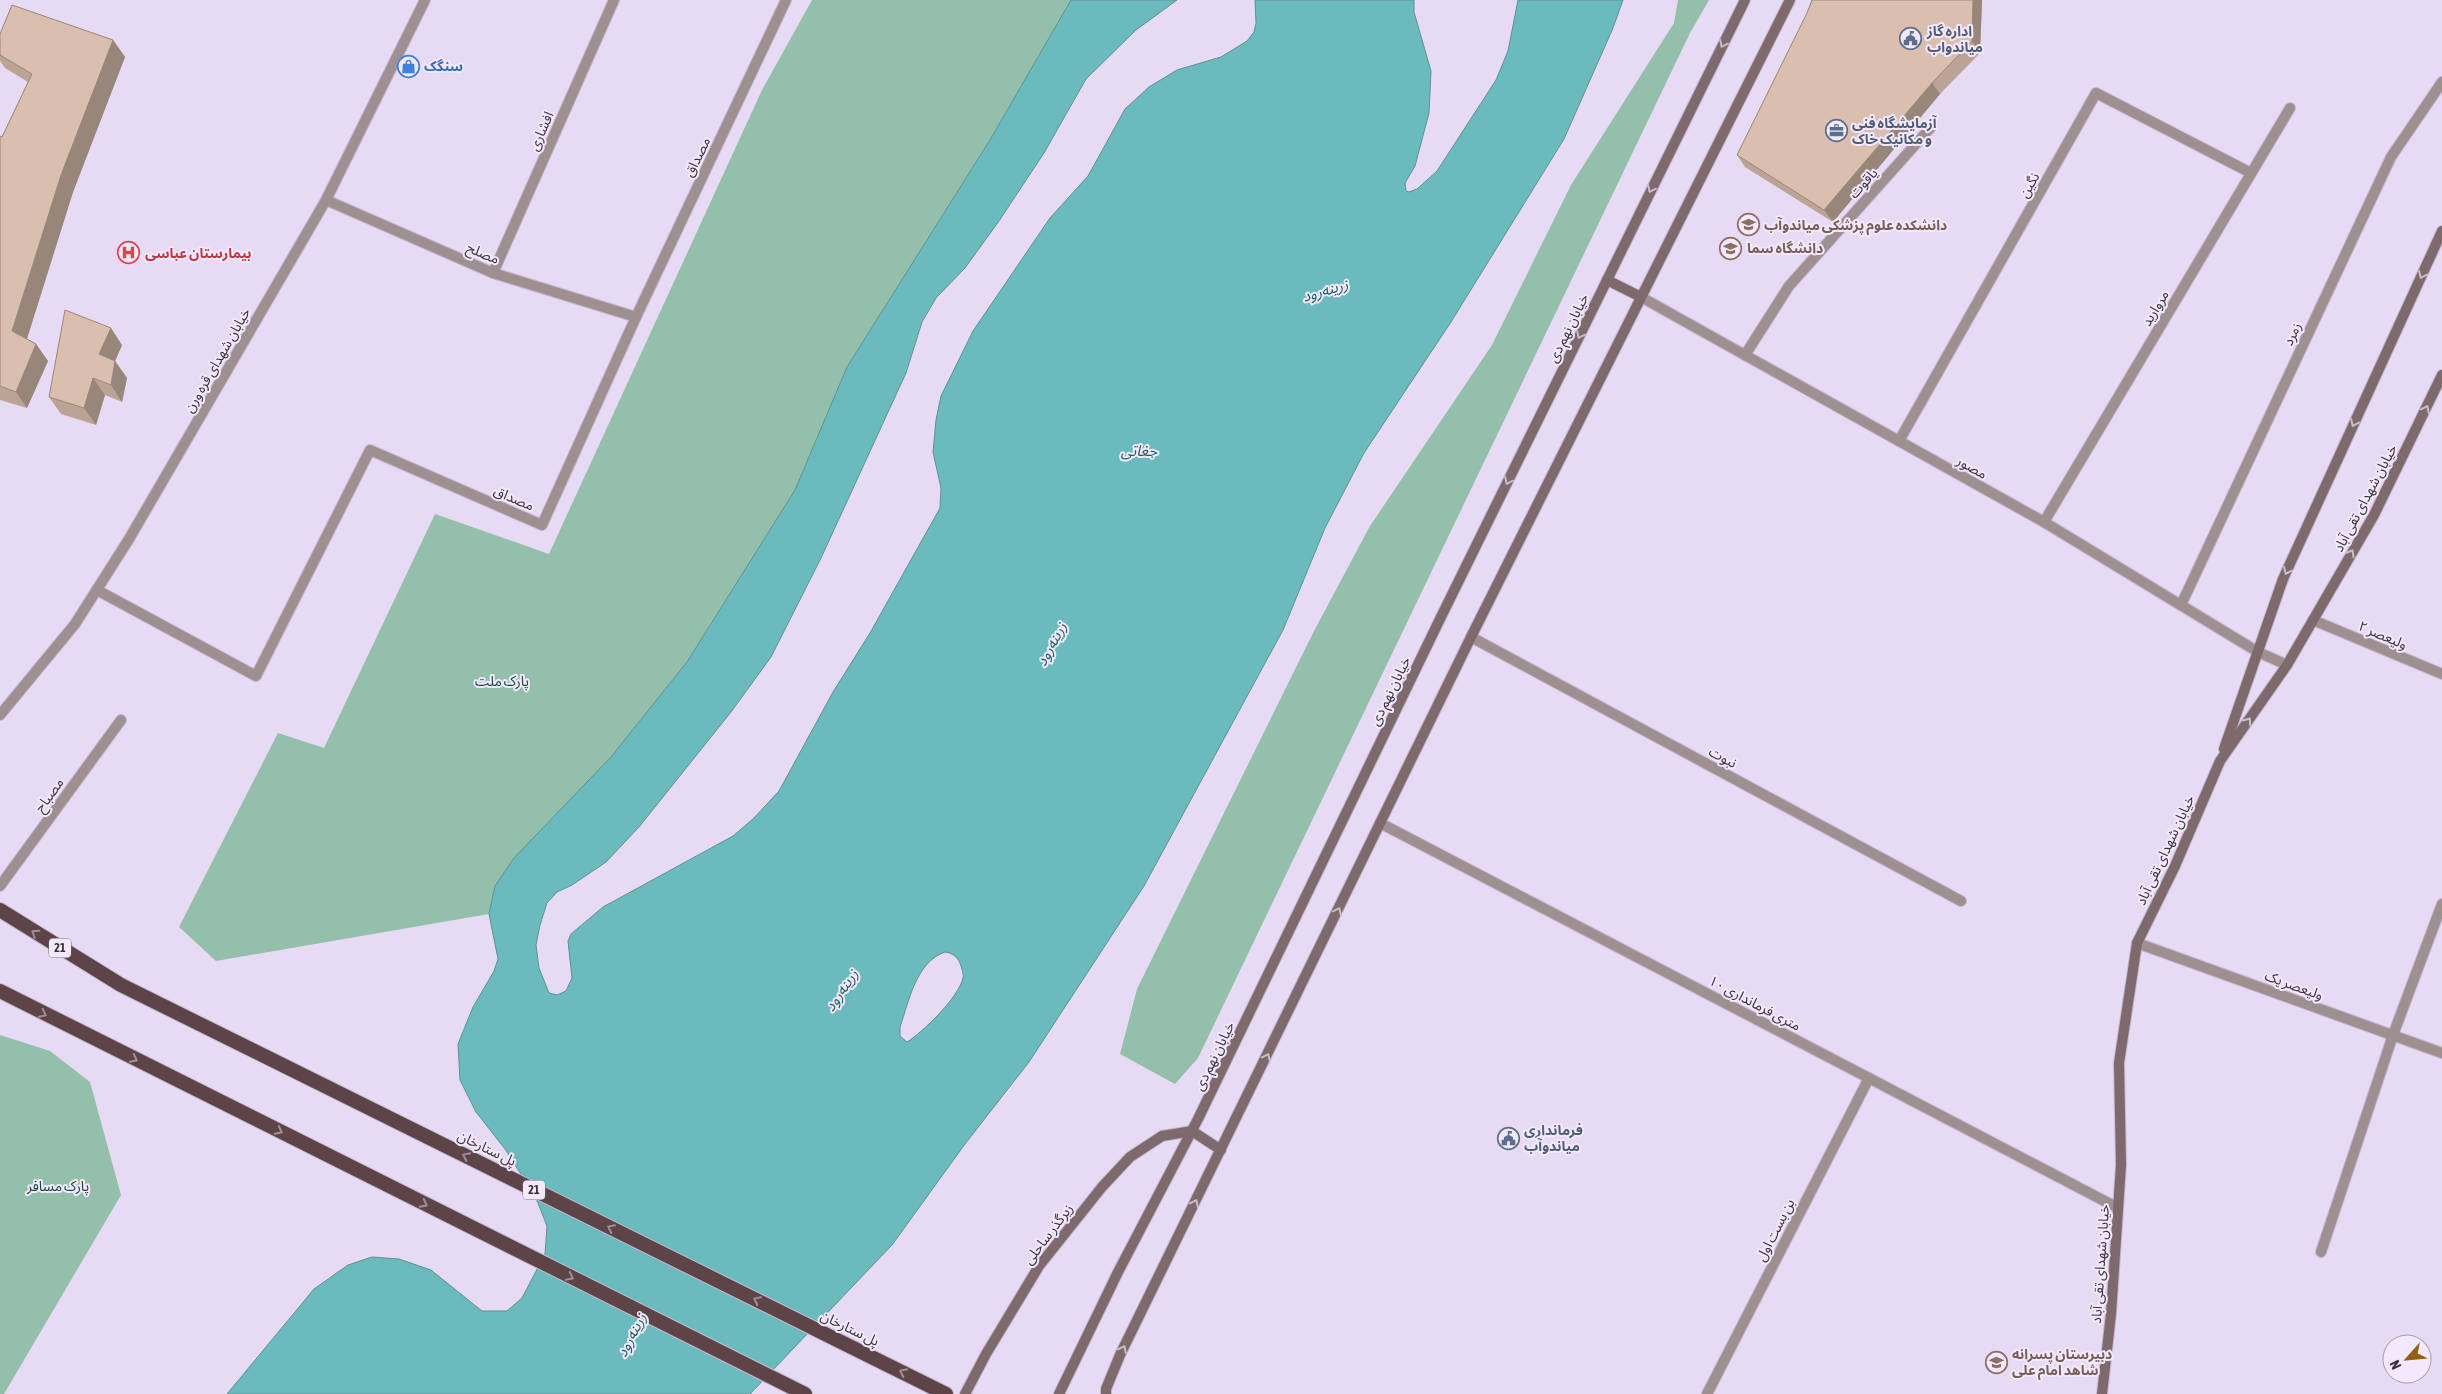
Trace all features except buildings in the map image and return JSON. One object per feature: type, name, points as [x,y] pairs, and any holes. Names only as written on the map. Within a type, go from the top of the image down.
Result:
[{"type":"highway","name":"پل ستارخان","points":[[0,910],[122,985],[946,1394]]},
{"type":"highway","points":[[0,991],[805,1394]]},
{"type":"main road","name":"خیابان نهم دی","points":[[1059,1394],[1118,1272],[1192,1131],[1745,0]]},
{"type":"main road","points":[[1106,1394],[1106,1389],[1120,1355],[1471,636],[1790,0]]},
{"type":"main road","points":[[2220,761],[2283,579],[2442,231]]},
{"type":"main road","points":[[1607,280],[1641,297]]},
{"type":"main road","name":"خیابان شهدای تقی آباد","points":[[2102,1394],[2111,1314],[2121,1165],[2119,1063],[2137,943],[2175,866],[2220,761],[2287,665],[2374,515],[2442,375]]},
{"type":"main road","points":[[1192,1131],[1221,1150]]},
{"type":"main road","name":"زیرگذر ساحلی","points":[[965,1394],[986,1354],[1040,1266],[1102,1187],[1130,1157],[1162,1136],[1192,1131]]},
{"type":"street","name":"خیابان شهدای قره ورن","points":[[0,715],[75,624],[129,539],[326,200],[425,0]]},
{"type":"street","name":"افشاری","points":[[493,273],[614,0]]},
{"type":"street","name":"مصداق","points":[[97,590],[256,676],[370,450],[542,525],[636,317],[786,0]]},
{"type":"street","name":"زمرد","points":[[2181,605],[2390,157],[2442,82]]},
{"type":"street","name":"نگین","points":[[1899,442],[2096,93],[2251,173]]},
{"type":"street","name":"مروارید","points":[[2044,522],[2290,108]]},
{"type":"street","name":"یاقوت","points":[[1745,355],[1789,286],[1932,126]]},
{"type":"street","name":"مصلح","points":[[326,200],[493,273],[636,317]]},
{"type":"street","name":"مصور","points":[[1641,297],[2044,522],[2258,652],[2287,665]]},
{"type":"street","name":"ولیعصر ۲","points":[[2313,620],[2442,674]]},
{"type":"street","name":"نبوت","points":[[1471,636],[1961,901]]},
{"type":"street","name":"مصباح","points":[[0,886],[121,720]]},
{"type":"street","name":"۱۰ متری فرمانداری","points":[[1380,824],[2118,1208]]},
{"type":"street","points":[[2321,1252],[2393,1036],[2442,904]]},
{"type":"street","name":"ولیعصر یک","points":[[2137,943],[2442,1053]]},
{"type":"street","name":"بن بست اول","points":[[1706,1394],[1869,1078]]},
{"type":"green space","name":"پارک ملت","points":[[812,0],[1071,0],[990,140],[847,367],[795,490],[687,662],[611,757],[495,886],[489,914],[216,961],[179,927],[278,733],[324,748],[435,514],[549,554],[762,90]]},
{"type":"green space","points":[[1678,0],[1709,0],[1690,33],[1198,1058],[1175,1084],[1120,1054],[1137,989],[1313,633],[1370,526],[1492,345],[1571,185],[1674,23]]},
{"type":"green space","name":"پارک مسافر","points":[[0,1035],[50,1051],[90,1082],[121,1195],[4,1394],[0,1394]]},
{"type":"water","name":"جغاتی","points":[[1071,0],[1177,0],[1136,30],[1086,79],[1044,153],[999,221],[965,268],[936,298],[922,322],[906,373],[821,558],[771,657],[731,712],[639,827],[606,862],[572,885],[557,892],[547,903],[536,945],[539,968],[549,993],[557,995],[566,991],[572,978],[568,941],[571,934],[603,907],[733,836],[754,818],[779,791],[833,692],[870,633],[940,508],[941,488],[933,452],[936,420],[941,396],[973,331],[1050,218],[1088,176],[1125,109],[1149,87],[1177,70],[1221,57],[1247,41],[1254,32],[1256,23],[1255,0],[1414,0],[1414,12],[1431,71],[1429,113],[1415,166],[1405,183],[1406,191],[1409,192],[1417,189],[1437,171],[1496,80],[1508,51],[1518,0],[1623,0],[1613,28],[1564,139],[1451,322],[1364,453],[1325,528],[1283,630],[1144,886],[1029,1062],[965,1144],[892,1245],[750,1394],[227,1394],[314,1289],[348,1265],[372,1257],[399,1259],[431,1270],[482,1311],[507,1311],[522,1298],[545,1254],[547,1226],[536,1198],[505,1149],[476,1112],[460,1080],[458,1044],[473,1007],[494,971],[498,959],[489,914],[495,886],[514,858],[611,757],[687,662],[795,490],[847,367],[990,140]],"holes":[[[945,952],[955,956],[960,963],[963,975],[960,986],[940,1013],[907,1042],[900,1036],[900,1027],[920,973],[935,957]]]},
{"type":"place","name":"اداره گاز میاندواب","points":[[1911,39]]},
{"type":"place","name":"سنگک","points":[[408,66]]},
{"type":"place","name":"آزمایشگاه فنی و مکانیک خاک","points":[[1836,131]]},
{"type":"place","name":"دانشکده علوم پزشکی میاندوآب","points":[[1748,225]]},
{"type":"place","name":"دانشگاه سما","points":[[1731,248]]},
{"type":"place","name":"بیمارستان عباسی","points":[[129,253]]},
{"type":"place","name":"فرمانداری میاندوآب","points":[[1508,1138]]},
{"type":"place","name":"دبیرستان پسرانه شاهد امام علی","points":[[1996,1362]]},
{"type":"water label","name":"زرینه‌رود","points":[[1325,290]]},
{"type":"water label","name":"زرینه‌رود","points":[[1051,644]]},
{"type":"water label","name":"زرینه‌رود","points":[[841,990]]},
{"type":"water label","name":"زرینه‌رود","points":[[631,1335]]}]
